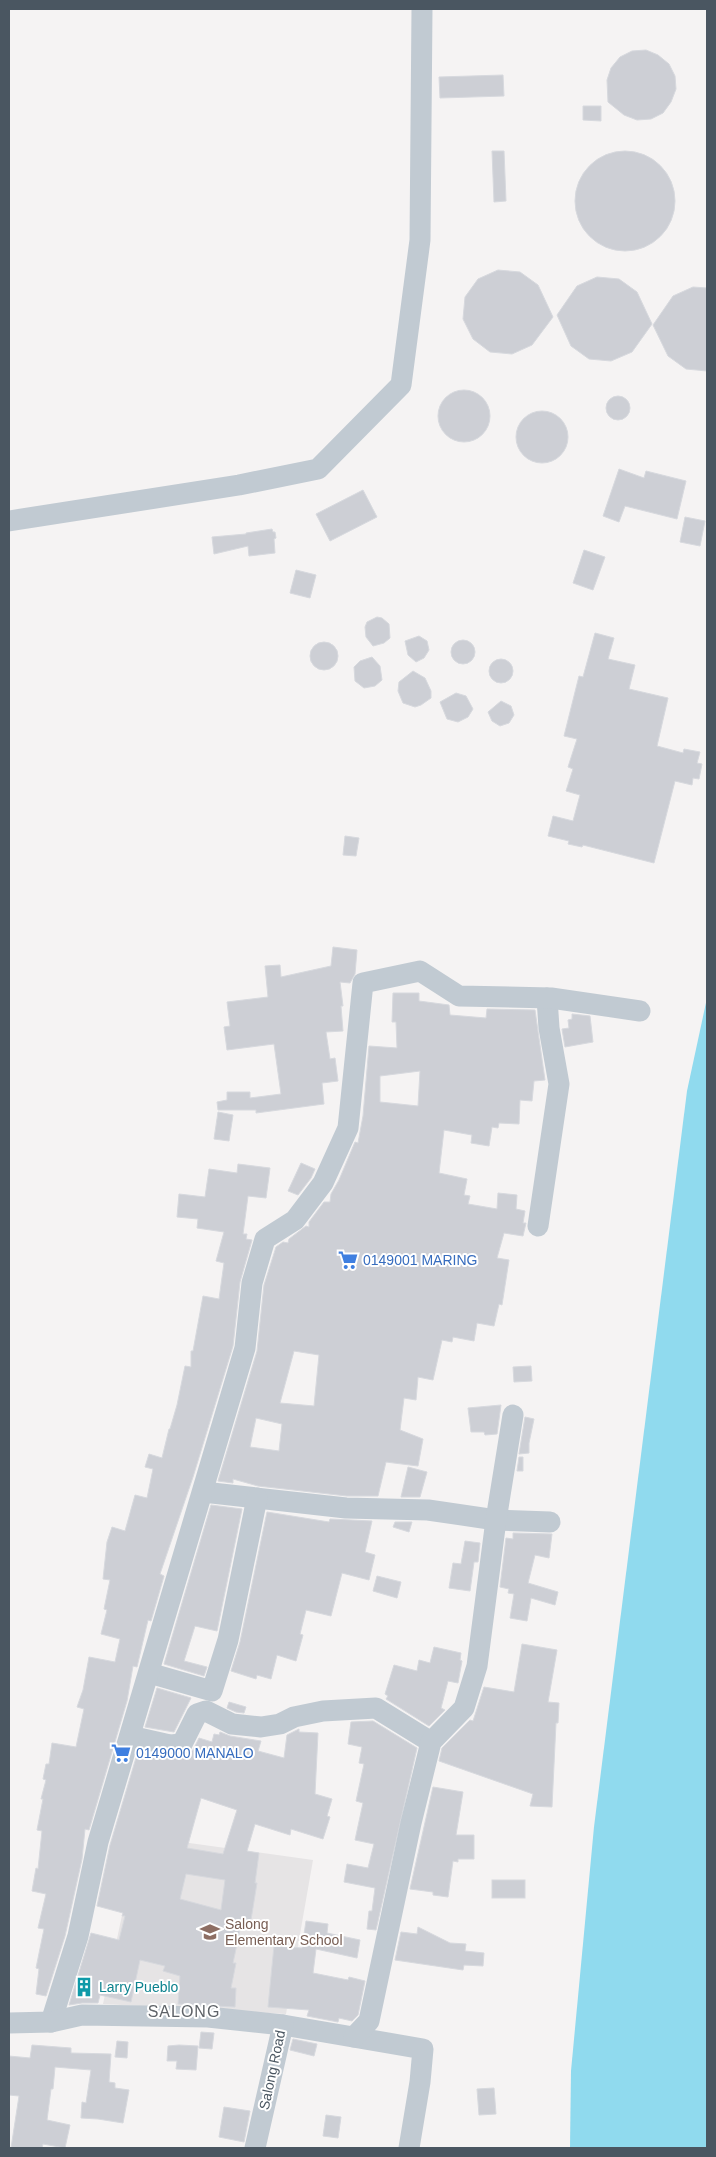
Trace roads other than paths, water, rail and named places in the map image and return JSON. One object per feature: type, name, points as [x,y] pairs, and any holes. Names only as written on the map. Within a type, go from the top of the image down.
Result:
[{"type":"street","points":[[9,521],[230,486],[318,469],[401,385],[420,240],[422,9]]},
{"type":"street","points":[[51,2022],[78,1936],[98,1842],[245,1348],[252,1283],[265,1239],[295,1220],[323,1183],[348,1128],[363,983],[420,972],[459,996],[547,998],[640,1011]]},
{"type":"street","points":[[538,1226],[559,1084],[547,998]]},
{"type":"street","points":[[354,2037],[369,2021],[411,1823],[431,1742],[464,1708],[477,1666],[496,1520],[513,1415]]},
{"type":"street","points":[[203,1492],[346,1508],[428,1510],[496,1520],[550,1522]]},
{"type":"street","points":[[149,1673],[212,1691],[228,1640],[257,1498]]},
{"type":"street","points":[[130,1736],[170,1745],[182,1744],[197,1714],[206,1711],[232,1724],[261,1726],[280,1724],[294,1717],[323,1711],[376,1708],[431,1742]]},
{"type":"street","name":"Salong Road","points":[[9,2022],[51,2022],[82,2015],[208,2017],[283,2025],[255,2148]]},
{"type":"street","points":[[283,2025],[423,2049],[420,2082],[408,2148]]},
{"type":"water","points":[[707,998],[707,2148],[570,2148],[571,2071],[594,1827],[687,1091]]},
{"type":"place","name":"0149001 MARING","points":[[348,1260]]},
{"type":"place","name":"0149000 MANALO","points":[[121,1753]]},
{"type":"place","name":"Salong Elementary School","points":[[210,1932]]},
{"type":"place","name":"Larry Pueblo","points":[[84,1987]]},
{"type":"district","name":"SALONG","points":[[184,2011]]}]
